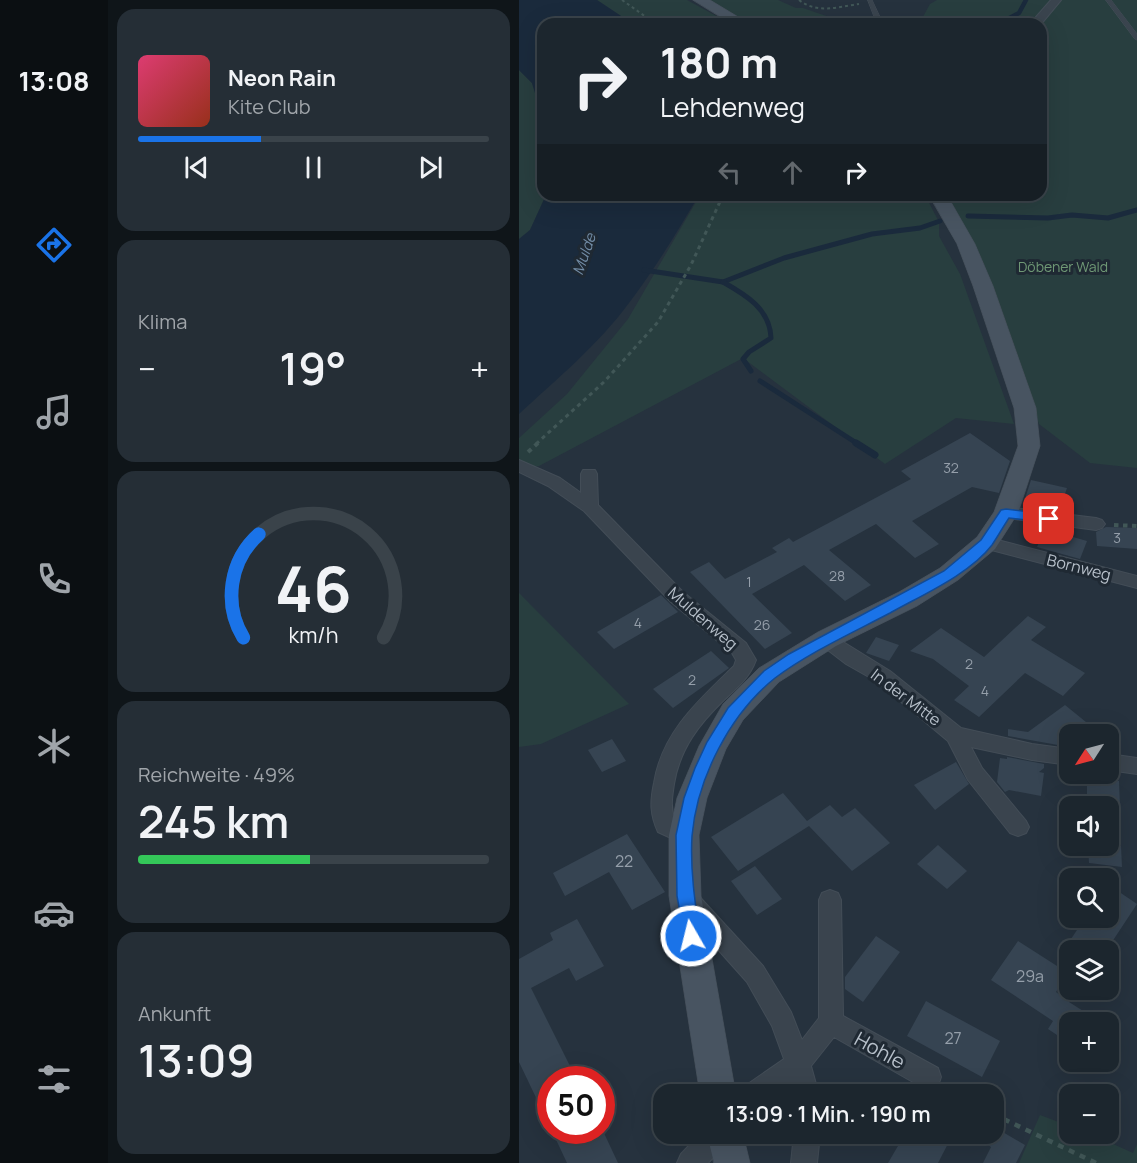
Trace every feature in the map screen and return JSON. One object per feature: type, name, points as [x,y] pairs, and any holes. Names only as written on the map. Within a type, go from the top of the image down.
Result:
[{"type":"main road","points":[[700,0],[732,18]]},
{"type":"main road","points":[[716,1084],[685,896],[684,835],[692,798],[702,768],[733,712],[769,675],[827,639],[908,598],[949,574],[986,543],[1006,513],[1029,446],[1025,408],[1012,368],[966,244],[941,201]]},
{"type":"main road","points":[[728,1144],[732,1163]]},
{"type":"street","points":[[1040,18],[1056,0]]},
{"type":"street","name":"Muldenweg","points":[[523,459],[590,507],[677,597],[739,648],[746,660],[743,670],[704,707],[675,745],[665,776],[660,808],[666,826],[684,835]]},
{"type":"street","points":[[589,474],[590,507]]},
{"type":"street","points":[[1006,513],[1096,524]]},
{"type":"street","name":"Bornweg","points":[[986,543],[1137,582]]},
{"type":"street","name":"In der Mitte","points":[[827,639],[853,659],[883,675],[955,735],[975,774],[1018,827]]},
{"type":"street","name":"In der Mitte","points":[[955,735],[1059,756]]},
{"type":"street","points":[[1119,763],[1137,766]]},
{"type":"street","points":[[685,896],[755,974],[782,1020],[804,1084]]},
{"type":"street","points":[[770,1084],[798,1064],[831,1022],[830,900]]},
{"type":"street","name":"Hohle","points":[[831,1022],[929,1077]]},
{"type":"street","points":[[690,1163],[708,1144]]},
{"type":"street","points":[[804,1163],[806,1144]]},
{"type":"lane","points":[[1108,0],[1137,38]]},
{"type":"lane","points":[[871,2],[877,18]]},
{"type":"path","points":[[623,0],[648,18]]},
{"type":"path","points":[[799,0],[804,5],[816,9],[871,2]]},
{"type":"path","points":[[523,459],[604,382],[658,322],[688,270],[720,201]]},
{"type":"path","points":[[1004,1119],[1096,1163]]},
{"type":"green space","points":[[597,0],[687,0],[720,18],[624,18]]},
{"type":"green space","points":[[708,0],[778,0],[796,8],[803,8],[832,18],[740,18]]},
{"type":"green space","name":"Döbener Wald","points":[[937,0],[1137,0],[1137,468],[1090,463],[1039,424],[992,285],[975,244],[950,201],[1047,201],[1047,18],[922,18],[930,4]]},
{"type":"green space","points":[[519,70],[532,83],[537,99],[537,201],[543,201],[530,230],[519,239]]},
{"type":"green space","points":[[697,201],[928,201],[939,222],[939,236],[960,274],[1014,424],[956,418],[885,464],[743,358],[539,466],[519,471],[519,438],[567,394],[628,319]]},
{"type":"green space","points":[[519,593],[629,704],[541,744],[519,747]]},
{"type":"green space","points":[[1040,1115],[1059,1122],[1059,1144],[1113,1144],[1133,1153],[1137,1144],[1137,1163],[1019,1163]]},
{"type":"water","points":[[519,0],[597,0],[624,18],[537,18],[537,99],[532,83],[519,70]]},
{"type":"water","name":"Mulde","points":[[543,201],[695,201],[657,264],[617,318],[577,361],[519,414],[519,239],[530,230]]},
{"type":"building","points":[[970,433],[1010,461],[999,493],[972,487],[912,521],[939,544],[915,558],[876,524],[829,550],[871,585],[845,601],[804,565],[752,594],[792,633],[765,649],[690,572],[709,562],[725,579],[777,552],[772,548],[789,538],[793,542],[911,479],[901,471]]},
{"type":"building","points":[[1031,480],[1067,488],[1059,511],[1026,507],[1029,500],[1025,499]]},
{"type":"building","points":[[1106,527],[1137,528],[1137,549],[1097,546],[1096,532]]},
{"type":"building","points":[[1045,529],[1087,541],[1080,559],[1037,547]]},
{"type":"building","points":[[661,595],[678,612],[614,649],[597,632]]},
{"type":"building","points":[[1028,616],[1046,627],[1031,640],[1085,673],[1063,696],[1025,673],[979,717],[954,700],[969,686],[933,659],[910,651],[941,628],[984,657]]},
{"type":"building","points":[[876,637],[899,645],[889,661],[866,653]]},
{"type":"building","points":[[711,651],[729,668],[673,708],[653,689]]},
{"type":"building","points":[[1065,705],[1088,724],[1059,724],[1059,745],[1008,736],[1008,729],[1028,732]]},
{"type":"building","points":[[612,739],[626,761],[602,772],[588,750]]},
{"type":"building","points":[[1007,757],[1044,764],[1044,768],[1039,772],[1044,773],[1041,796],[1009,790],[1005,792],[997,782],[1000,758],[1007,759]]},
{"type":"building","points":[[956,762],[969,784],[935,810],[914,785]]},
{"type":"building","points":[[1119,781],[1120,807],[1119,796],[1087,796],[1087,784],[1119,784]]},
{"type":"building","points":[[783,793],[807,821],[830,805],[842,817],[855,808],[890,843],[852,871],[809,826],[738,871],[711,837]]},
{"type":"building","points":[[627,834],[665,892],[632,910],[609,872],[565,896],[553,873]]},
{"type":"building","points":[[938,845],[967,871],[947,889],[917,864]]},
{"type":"building","points":[[1119,846],[1121,846],[1122,867],[1089,863],[1089,856],[1119,856]]},
{"type":"building","points":[[755,866],[782,899],[757,915],[731,881]]},
{"type":"building","points":[[1119,892],[1137,904],[1113,940],[1070,940],[1078,928],[1119,928]]},
{"type":"building","points":[[577,919],[604,966],[576,981],[569,968],[531,988],[570,1066],[537,1066],[537,1100],[519,1062],[519,959],[553,940],[550,933]]},
{"type":"building","points":[[876,936],[900,952],[863,1002],[845,989],[845,977]]},
{"type":"building","points":[[1018,941],[1059,967],[1059,987],[1056,992],[1059,994],[1059,1000],[1069,1000],[1085,1012],[1059,1012],[1059,1036],[1048,1029],[1053,1021],[991,980]]},
{"type":"building","points":[[926,1001],[1000,1041],[982,1077],[907,1036]]},
{"type":"building","points":[[1004,1133],[1025,1145],[1016,1163],[983,1163],[991,1147],[987,1144],[1004,1144]]},
{"type":"building","points":[[558,1144],[609,1144],[618,1163],[567,1163]]},
{"type":"building","points":[[899,1144],[948,1144],[938,1163],[888,1163]]},
{"type":"waterway","points":[[1009,18],[1019,13],[1026,0]]},
{"type":"waterway","points":[[968,216],[1048,218],[1072,215],[1108,218],[1137,210]]},
{"type":"waterway","points":[[723,282],[784,258],[872,234],[920,228],[940,221]]},
{"type":"waterway","points":[[644,270],[723,282]]},
{"type":"waterway","points":[[723,282],[755,304],[770,328],[771,338],[749,352],[743,359],[751,371]]},
{"type":"waterway","points":[[760,381],[858,444]]},
{"type":"waterway","points":[[856,443],[875,455]]},
{"type":"route","points":[[691,936],[685,896],[684,835],[692,798],[702,768],[733,712],[769,675],[795,658],[908,598],[967,561],[986,543],[1006,513],[1049,519]]}]
